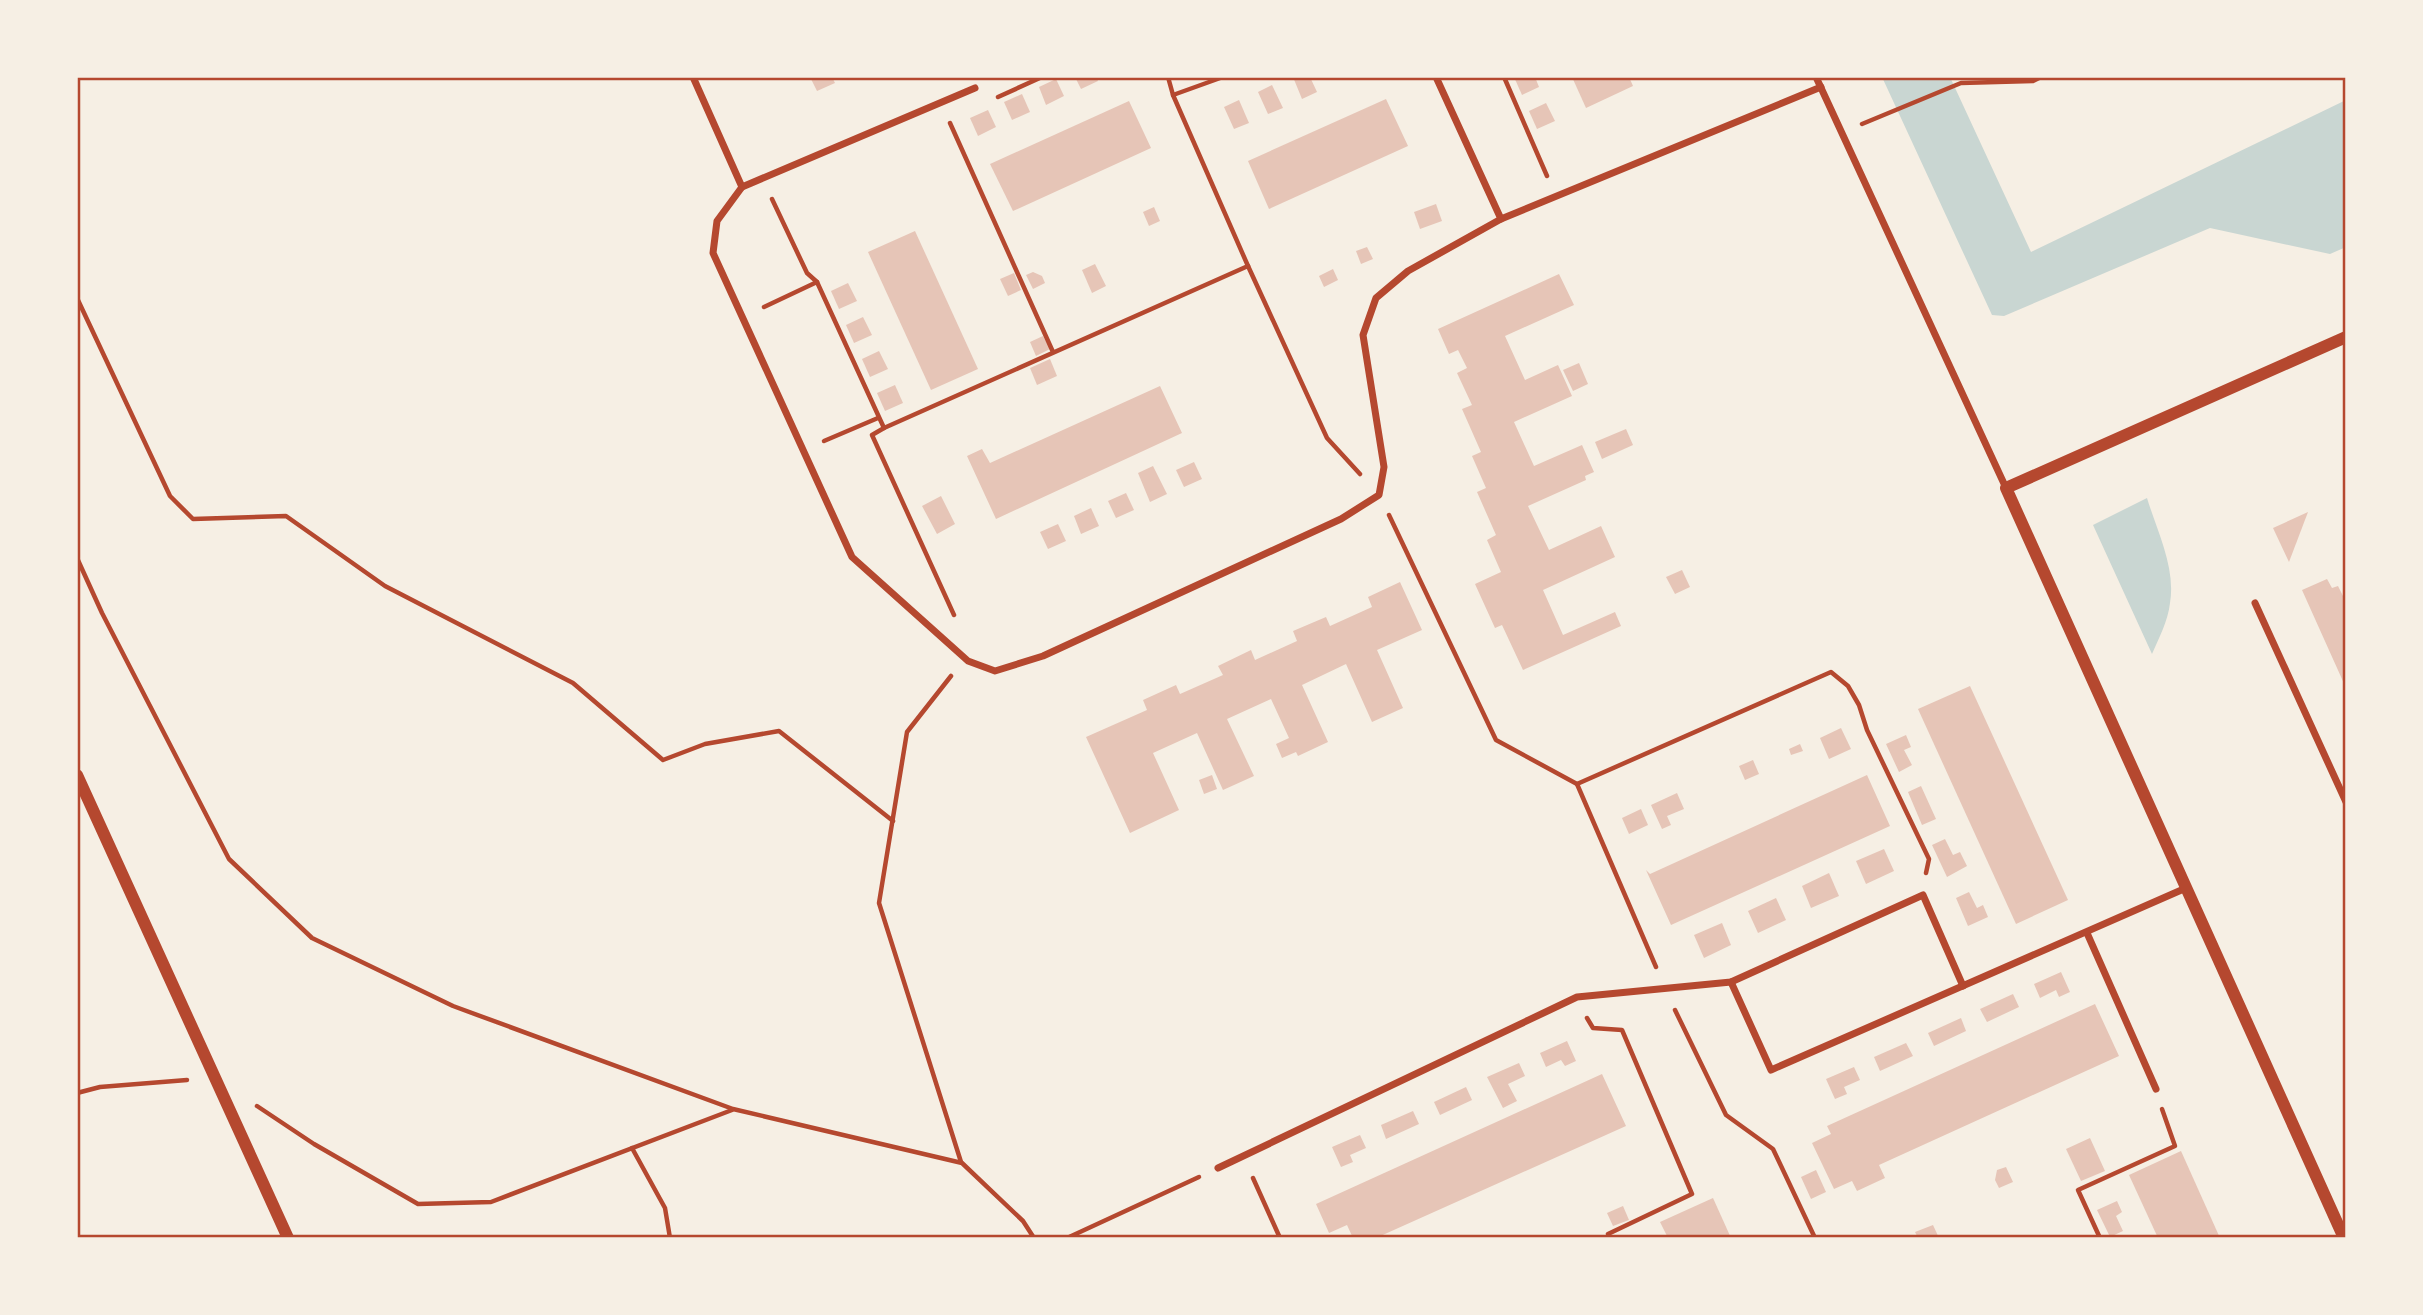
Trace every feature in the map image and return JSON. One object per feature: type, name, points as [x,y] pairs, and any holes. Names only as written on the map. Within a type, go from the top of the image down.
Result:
[{"type":"street","points":[[693,77],[742,187]]},
{"type":"street","points":[[1436,77],[1501,219]]},
{"type":"street","points":[[1816,77],[2006,488],[2344,1238]]},
{"type":"street","points":[[975,88],[742,187],[717,220],[713,253],[852,557],[968,661],[995,671],[1043,656],[1341,519],[1379,495],[1384,467],[1363,335],[1376,298],[1408,271],[1501,219],[1821,87]]},
{"type":"street","points":[[2006,488],[2346,337]]},
{"type":"street","points":[[2255,603],[2346,802]]},
{"type":"street","points":[[77,775],[288,1238]]},
{"type":"street","points":[[1731,982],[1771,1070],[2186,888]]},
{"type":"street","points":[[1219,1168],[1577,997],[1731,982],[1923,895],[1963,986]]},
{"type":"street","points":[[2087,933],[2156,1089]]},
{"type":"path","points":[[975,88],[985,103],[1042,77]]},
{"type":"path","points":[[1168,77],[1173,95],[1248,266],[1327,438],[1379,495],[1496,740]]},
{"type":"path","points":[[1173,95],[1223,77]]},
{"type":"path","points":[[1504,77],[1556,196]]},
{"type":"path","points":[[1890,113],[1961,83],[2033,81],[2042,77]]},
{"type":"path","points":[[941,103],[1053,352]]},
{"type":"path","points":[[761,178],[807,273],[817,282],[884,429]]},
{"type":"path","points":[[941,636],[955,616],[873,435],[1248,266]]},
{"type":"path","points":[[743,317],[817,282]]},
{"type":"path","points":[[77,298],[170,496],[193,519],[286,516],[385,586],[573,683],[663,760],[705,744],[779,731],[892,821]]},
{"type":"path","points":[[803,450],[878,418]]},
{"type":"path","points":[[77,558],[102,613],[229,859],[312,938],[453,1006],[733,1109],[962,1163]]},
{"type":"path","points":[[968,661],[950,677],[907,732],[879,903],[962,1163],[1023,1221],[1034,1238]]},
{"type":"path","points":[[1577,784],[1832,673],[1848,686],[1859,705],[1867,730],[1928,859],[1923,895]]},
{"type":"path","points":[[1577,997],[1593,1028],[1622,1030],[1692,1194],[1608,1234],[1610,1238]]},
{"type":"path","points":[[77,1093],[100,1087],[215,1078],[314,1144],[418,1204],[491,1202],[733,1109]]},
{"type":"path","points":[[2100,1238],[2077,1190],[2175,1146],[2156,1089]]},
{"type":"path","points":[[632,1148],[665,1208],[670,1238]]},
{"type":"path","points":[[1244,1156],[1280,1238]]},
{"type":"path","points":[[1067,1238],[1219,1168]]},
{"type":"shaded area","points":[[1882,77],[1950,77],[2031,252],[2346,100],[2346,247],[2330,254],[2210,228],[2004,316],[1992,315]]},
{"type":"shaded area","points":[[2147,498],[2168,563],[2171,590],[2167,616],[2152,654],[2093,525]]},
{"type":"building","points":[[810,77],[832,77],[835,83],[817,91]]},
{"type":"building","points":[[1075,77],[1096,77],[1098,81],[1081,89]]},
{"type":"building","points":[[1293,77],[1310,77],[1317,92],[1302,99]]},
{"type":"building","points":[[1514,77],[1535,77],[1539,87],[1522,95]]},
{"type":"building","points":[[1572,77],[1629,77],[1633,86],[1586,108]]},
{"type":"building","points":[[1056,79],[1064,96],[1046,105],[1039,87]]},
{"type":"building","points":[[1272,85],[1283,108],[1268,114],[1258,92]]},
{"type":"building","points":[[1022,94],[1030,112],[1012,120],[1004,102]]},
{"type":"building","points":[[1386,99],[1408,146],[1269,209],[1248,161]]},
{"type":"building","points":[[1239,100],[1249,123],[1234,129],[1224,107]]},
{"type":"building","points":[[1129,101],[1151,148],[1013,211],[990,164]]},
{"type":"building","points":[[1546,103],[1555,121],[1537,129],[1529,111]]},
{"type":"building","points":[[988,110],[996,127],[978,136],[970,118]]},
{"type":"building","points":[[1436,204],[1442,221],[1420,229],[1414,212]]},
{"type":"building","points":[[1154,207],[1160,221],[1149,226],[1143,212]]},
{"type":"building","points":[[915,231],[978,369],[931,390],[868,252]]},
{"type":"building","points":[[1367,247],[1373,259],[1361,264],[1356,251]]},
{"type":"building","points":[[1095,264],[1106,286],[1092,293],[1082,270]]},
{"type":"building","points":[[1333,269],[1338,280],[1324,287],[1319,276]]},
{"type":"building","points":[[1033,272],[1042,276],[1045,283],[1033,289],[1026,275]]},
{"type":"building","points":[[1014,273],[1021,290],[1008,296],[1000,279]]},
{"type":"building","points":[[1559,274],[1574,305],[1505,336],[1525,380],[1558,365],[1572,396],[1514,422],[1534,466],[1582,445],[1594,472],[1585,476],[1586,480],[1528,506],[1549,550],[1601,526],[1615,557],[1543,590],[1563,635],[1615,612],[1621,626],[1523,670],[1502,625],[1495,628],[1475,584],[1501,572],[1487,540],[1496,535],[1477,492],[1486,488],[1472,456],[1481,452],[1462,409],[1472,405],[1457,373],[1467,368],[1458,350],[1449,354],[1438,329]]},
{"type":"building","points":[[848,283],[857,301],[839,309],[831,291]]},
{"type":"building","points":[[863,317],[872,335],[854,343],[846,325]]},
{"type":"building","points":[[1043,336],[1050,349],[1036,356],[1030,342]]},
{"type":"building","points":[[879,351],[888,369],[870,377],[862,359]]},
{"type":"building","points":[[1050,359],[1057,376],[1037,385],[1030,368]]},
{"type":"building","points":[[1579,363],[1588,384],[1573,391],[1563,370]]},
{"type":"building","points":[[895,385],[903,403],[885,411],[877,393]]},
{"type":"building","points":[[1160,386],[1182,433],[996,519],[967,456],[982,449],[990,463]]},
{"type":"building","points":[[1626,429],[1633,445],[1602,459],[1595,442]]},
{"type":"building","points":[[1194,462],[1202,479],[1184,487],[1176,470]]},
{"type":"building","points":[[1153,466],[1167,494],[1150,502],[1138,473]]},
{"type":"building","points":[[1126,493],[1134,510],[1116,518],[1108,501]]},
{"type":"building","points":[[941,496],[955,524],[937,534],[922,506]]},
{"type":"building","points":[[1091,508],[1099,526],[1081,534],[1074,516]]},
{"type":"building","points":[[2308,512],[2289,562],[2273,528]]},
{"type":"building","points":[[1058,524],[1066,541],[1048,549],[1040,532]]},
{"type":"building","points":[[1682,570],[1690,587],[1675,594],[1666,577]]},
{"type":"building","points":[[2327,579],[2332,588],[2338,586],[2343,596],[2346,595],[2346,688],[2302,590]]},
{"type":"building","points":[[1400,582],[1422,630],[1377,650],[1403,708],[1372,722],[1346,664],[1302,685],[1328,742],[1298,756],[1296,752],[1282,758],[1276,744],[1289,738],[1271,699],[1227,719],[1254,776],[1223,790],[1197,733],[1153,753],[1179,810],[1130,833],[1086,737],[1147,710],[1143,700],[1176,685],[1180,694],[1223,675],[1218,666],[1251,650],[1255,660],[1297,641],[1293,631],[1326,617],[1330,626],[1372,607],[1368,597]]},
{"type":"building","points":[[1970,686],[2068,900],[2016,924],[1918,709]]},
{"type":"building","points":[[1841,728],[1851,749],[1829,759],[1820,738]]},
{"type":"building","points":[[1906,735],[1911,747],[1904,750],[1912,765],[1899,772],[1886,744]]},
{"type":"building","points":[[1800,744],[1803,751],[1791,755],[1789,749]]},
{"type":"building","points":[[1753,760],[1759,774],[1745,780],[1739,766]]},
{"type":"building","points":[[1212,775],[1217,789],[1204,794],[1199,780]]},
{"type":"building","points":[[1867,775],[1890,826],[1671,925],[1646,870],[1650,874]]},
{"type":"building","points":[[1921,786],[1936,819],[1922,825],[1908,792]]},
{"type":"building","points":[[1677,793],[1684,809],[1667,816],[1671,825],[1662,829],[1651,805]]},
{"type":"building","points":[[1641,809],[1648,825],[1629,834],[1622,818]]},
{"type":"building","points":[[1945,839],[1953,855],[1960,852],[1967,866],[1947,877],[1932,845]]},
{"type":"building","points":[[1884,849],[1894,871],[1866,884],[1856,861]]},
{"type":"building","points":[[1829,873],[1839,896],[1811,908],[1802,886]]},
{"type":"building","points":[[1969,892],[1977,908],[1983,905],[1988,917],[1968,926],[1956,898]]},
{"type":"building","points":[[1776,898],[1786,920],[1758,933],[1748,911]]},
{"type":"building","points":[[1722,923],[1731,945],[1704,958],[1694,935]]},
{"type":"building","points":[[2061,972],[2070,992],[2059,997],[2056,990],[2040,998],[2034,984]]},
{"type":"building","points":[[2013,994],[2019,1007],[1987,1022],[1980,1009]]},
{"type":"building","points":[[2095,1004],[2119,1056],[1879,1165],[1885,1178],[1857,1191],[1852,1181],[1834,1189],[1812,1143],[1831,1134],[1827,1126]]},
{"type":"building","points":[[1961,1018],[1966,1031],[1934,1046],[1928,1033]]},
{"type":"building","points":[[1567,1041],[1576,1061],[1565,1066],[1561,1060],[1546,1067],[1540,1053]]},
{"type":"building","points":[[1906,1043],[1913,1056],[1880,1071],[1874,1057]]},
{"type":"building","points":[[1519,1063],[1525,1076],[1508,1084],[1517,1101],[1503,1108],[1487,1077]]},
{"type":"building","points":[[1854,1067],[1860,1080],[1844,1087],[1847,1094],[1835,1099],[1826,1079]]},
{"type":"building","points":[[1602,1074],[1626,1126],[1376,1238],[1353,1238],[1347,1225],[1329,1233],[1316,1204]]},
{"type":"building","points":[[1466,1087],[1472,1100],[1440,1115],[1434,1102]]},
{"type":"building","points":[[1413,1111],[1419,1124],[1386,1139],[1381,1125]]},
{"type":"building","points":[[1360,1135],[1366,1148],[1350,1155],[1353,1162],[1341,1167],[1332,1147]]},
{"type":"building","points":[[2090,1138],[2105,1171],[2081,1181],[2066,1149]]},
{"type":"building","points":[[2181,1151],[2220,1238],[2158,1238],[2129,1175]]},
{"type":"building","points":[[2006,1167],[2013,1182],[1999,1188],[1995,1180],[1997,1170]]},
{"type":"building","points":[[1816,1170],[1826,1192],[1811,1199],[1801,1177]]},
{"type":"building","points":[[1713,1198],[1731,1238],[1668,1238],[1660,1222]]},
{"type":"building","points":[[2117,1201],[2122,1212],[2116,1216],[2123,1231],[2110,1237],[2097,1210]]},
{"type":"building","points":[[1623,1206],[1629,1220],[1613,1226],[1607,1213]]},
{"type":"building","points":[[1933,1225],[1939,1238],[1918,1238],[1915,1232]]}]
